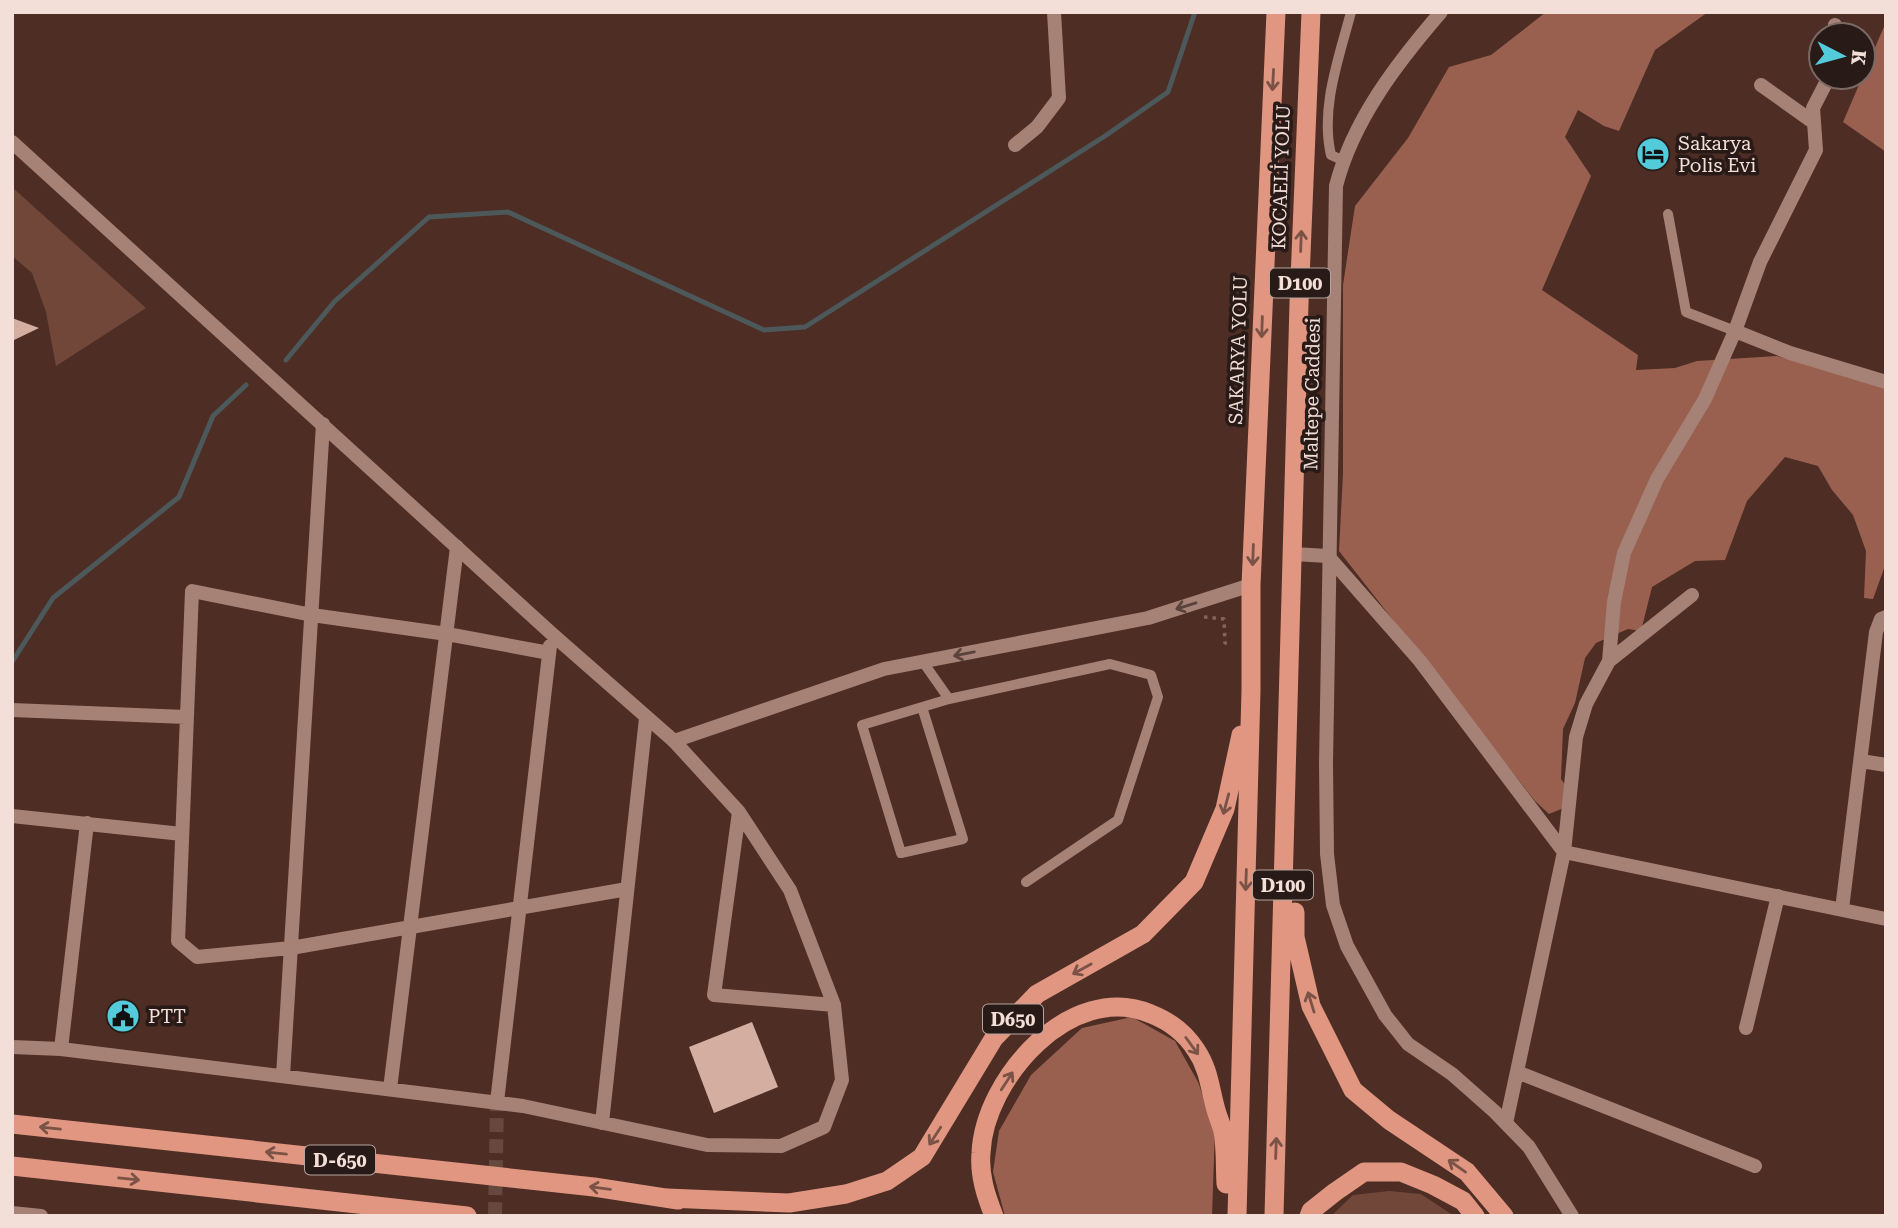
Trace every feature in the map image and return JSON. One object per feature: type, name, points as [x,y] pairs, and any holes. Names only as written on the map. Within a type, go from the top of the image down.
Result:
[{"type":"highway","name":"SAKARYA YOLU","points":[[1251,690],[1251,585],[1276,12]]},
{"type":"highway","name":"KOCAELİ YOLU","points":[[1293,554],[1299,303],[1311,12]]},
{"type":"highway","name":"D100","points":[[1274,1216],[1293,554]]},
{"type":"highway","points":[[1293,554],[1295,937],[1311,1006],[1353,1090],[1390,1120],[1467,1172],[1504,1216]]},
{"type":"highway","name":"D100","points":[[1237,1216],[1251,690]]},
{"type":"highway","name":"D650","points":[[667,1198],[789,1203],[835,1196],[887,1181],[922,1157],[994,1038],[1037,993],[1143,934],[1194,882],[1225,809],[1251,690]]},
{"type":"highway","name":"D650","points":[[994,1216],[984,1187],[981,1152],[989,1118],[1005,1083],[1030,1052],[1061,1024],[1100,1008],[1122,1007],[1144,1011],[1165,1020],[1189,1041],[1206,1069],[1223,1130],[1228,1216]]},
{"type":"highway","name":"D-650","points":[[12,1124],[594,1187],[667,1198]]},
{"type":"highway","name":"D-650","points":[[12,1166],[467,1216]]},
{"type":"highway","points":[[1309,1216],[1311,1211],[1327,1198],[1364,1172],[1401,1172],[1463,1201],[1475,1216]]},
{"type":"highway","points":[[667,1198],[747,1216]]},
{"type":"street","points":[[1015,145],[1037,127],[1059,98],[1054,12]]},
{"type":"street","name":"Maltepe Caddesi","points":[[1441,12],[1418,38],[1370,107],[1342,160],[1336,186],[1328,556],[1327,854],[1333,905],[1347,946],[1385,1015],[1408,1044],[1452,1074],[1529,1147],[1572,1216]]},
{"type":"street","points":[[1761,85],[1813,122]]},
{"type":"street","points":[[1506,1123],[1564,852],[1576,737],[1586,704],[1609,660],[1614,602],[1624,553],[1657,479],[1706,398],[1735,331],[1760,262],[1816,150],[1813,107],[1822,91]]},
{"type":"street","points":[[12,142],[552,634],[674,741],[738,812],[790,890],[834,1005],[842,1080],[824,1127],[781,1146],[707,1145],[523,1105],[61,1049],[12,1047]]},
{"type":"street","points":[[1735,331],[1790,353],[1886,382]]},
{"type":"street","points":[[283,1076],[323,424]]},
{"type":"street","points":[[390,1089],[457,547]]},
{"type":"street","points":[[1293,554],[1328,556],[1420,662],[1564,852],[1886,919]]},
{"type":"street","points":[[674,741],[884,669],[1148,618],[1251,585]]},
{"type":"street","points":[[549,653],[447,634],[312,615],[192,590],[178,941],[197,957],[291,948],[627,889]]},
{"type":"street","points":[[1609,660],[1692,595]]},
{"type":"street","points":[[1842,909],[1876,632],[1881,619],[1886,617]]},
{"type":"street","points":[[497,1102],[552,634]]},
{"type":"street","points":[[12,710],[186,717]]},
{"type":"street","points":[[602,1123],[646,718]]},
{"type":"street","points":[[1861,761],[1886,765]]},
{"type":"street","points":[[738,812],[714,995],[834,1005]]},
{"type":"street","points":[[12,816],[182,834]]},
{"type":"street","points":[[61,1049],[87,823]]},
{"type":"street","points":[[1746,1028],[1778,895]]},
{"type":"street","points":[[1517,1072],[1755,1166]]},
{"type":"street","points":[[12,1213],[41,1216]]},
{"type":"lane","points":[[1342,160],[1331,155],[1327,138],[1332,87],[1351,12]]},
{"type":"lane","points":[[1668,214],[1686,312],[1735,331]]},
{"type":"lane","points":[[923,662],[948,699]]},
{"type":"lane","points":[[922,707],[963,839],[901,853],[862,725],[948,699],[1110,664],[1151,675],[1158,697],[1118,820],[1026,882]]},
{"type":"path","points":[[1204,617],[1224,619],[1225,643]]},
{"type":"shaded area","points":[[1546,12],[1708,12],[1655,50],[1619,131],[1604,126],[1578,110],[1565,137],[1591,176],[1542,290],[1638,355],[1636,370],[1675,368],[1697,361],[1777,356],[1839,374],[1886,379],[1886,563],[1873,599],[1864,598],[1866,551],[1853,515],[1832,490],[1818,466],[1785,457],[1747,501],[1725,560],[1695,561],[1652,587],[1641,631],[1628,629],[1596,643],[1585,658],[1575,703],[1563,729],[1561,779],[1567,788],[1566,807],[1549,814],[1535,801],[1339,551],[1343,473],[1343,285],[1355,206],[1408,138],[1449,67],[1491,55]]},
{"type":"shaded area","points":[[1886,22],[1886,152],[1843,122],[1856,91],[1877,91],[1877,43]]},
{"type":"shaded area","points":[[12,187],[146,308],[56,366],[46,312],[32,273],[12,256]]},
{"type":"shaded area","points":[[1132,1017],[1175,1041],[1198,1082],[1215,1129],[1212,1216],[1005,1216],[993,1172],[999,1131],[1031,1075],[1082,1028]]},
{"type":"shaded area","points":[[1389,1191],[1421,1194],[1454,1216],[1331,1216],[1353,1195]]},
{"type":"building","points":[[12,318],[39,328],[12,341]]},
{"type":"building","points":[[752,1022],[778,1087],[714,1113],[689,1047]]},
{"type":"waterway","points":[[286,360],[335,301],[429,217],[508,212],[764,330],[805,327],[1105,136],[1168,92],[1195,12]]},
{"type":"waterway","points":[[12,662],[53,598],[179,497],[213,416],[246,385]]},
{"type":"tunnel","points":[[495,1216],[497,1102]]},
{"type":"place","name":"Sakarya Polis Evi","points":[[1653,154]]},
{"type":"place","name":"PTT","points":[[123,1016]]}]
